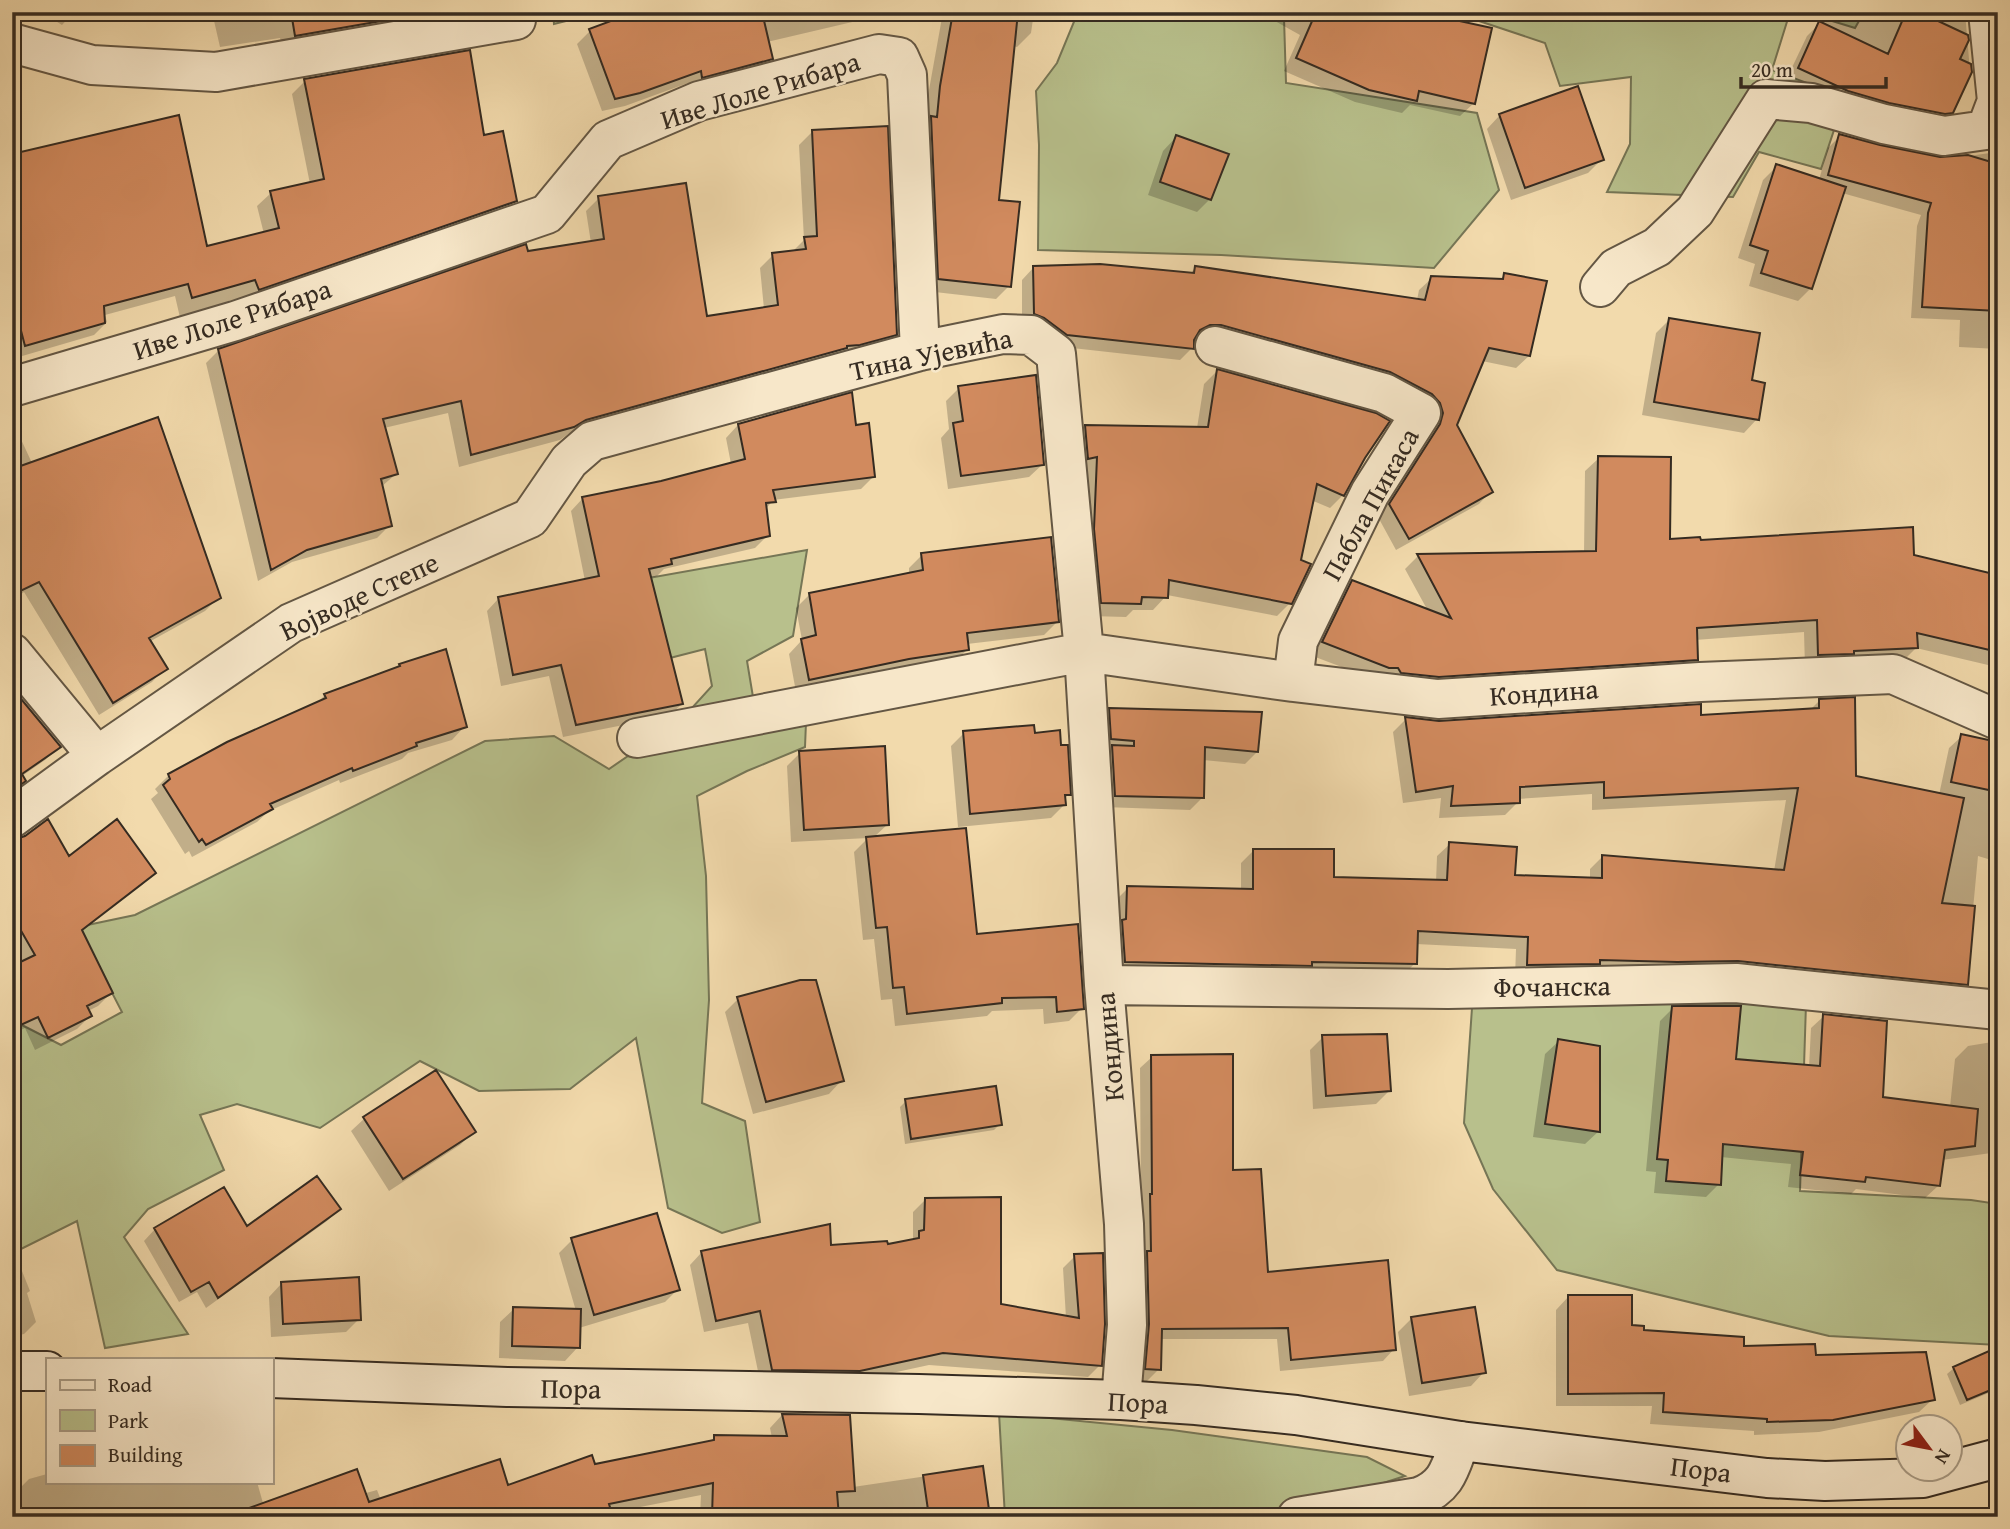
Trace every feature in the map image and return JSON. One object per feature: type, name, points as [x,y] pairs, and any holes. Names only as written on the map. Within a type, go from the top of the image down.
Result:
[{"type":"street","points":[[1600,287],[1616,268],[1657,247],[1695,211],[1766,99],[1811,103],[1884,124],[1944,136],[1986,130],[1997,101],[1988,12]]},
{"type":"street","points":[[12,43],[92,65],[216,72],[516,20]]},
{"type":"street","name":"Иве Лоле Рибара","points":[[12,387],[235,321],[547,214],[608,140],[699,101],[879,54],[899,58],[907,75],[920,351]]},
{"type":"street","name":"Тина Ујевића","points":[[593,441],[920,351],[1003,334],[1031,335],[1056,354],[1084,652]]},
{"type":"street","name":"Пабла Пикаса","points":[[1214,346],[1384,393],[1421,413],[1370,493],[1298,641],[1293,682]]},
{"type":"street","name":"Војводе Степе","points":[[12,818],[97,756],[291,623],[530,518],[569,461],[593,441]]},
{"type":"street","name":"Кондина","points":[[1084,652],[1104,985],[1124,1237],[1127,1325],[1121,1400]]},
{"type":"street","name":"Кондина","points":[[637,738],[1084,652],[1293,682],[1438,699],[1700,682],[1893,674],[1998,720]]},
{"type":"street","points":[[12,653],[97,756]]},
{"type":"street","name":"Фочанска","points":[[1104,985],[1448,989],[1736,983],[1998,1010]]},
{"type":"street","points":[[12,1371],[46,1371]]},
{"type":"street","name":"Пора","points":[[273,1378],[507,1387],[1121,1400],[1296,1415],[1460,1441],[1767,1478],[1825,1481],[1923,1478],[1998,1458]]},
{"type":"street","points":[[1297,1517],[1419,1497],[1434,1491],[1445,1479],[1460,1441]]},
{"type":"green space","points":[[553,12],[602,12],[554,24]]},
{"type":"green space","points":[[1078,12],[1235,12],[1284,18],[1286,83],[1477,113],[1499,190],[1434,268],[1221,255],[1038,250],[1039,145],[1036,91],[1057,63]]},
{"type":"green space","points":[[1452,12],[1790,12],[1772,70],[1845,97],[1821,169],[1759,152],[1733,197],[1607,192],[1630,144],[1631,77],[1560,86],[1545,43]]},
{"type":"green space","points":[[1803,12],[1864,12],[1855,28]]},
{"type":"green space","points":[[807,550],[793,636],[747,661],[753,697],[806,722],[805,747],[747,771],[697,796],[706,876],[709,1000],[702,1103],[745,1121],[760,1222],[722,1233],[668,1208],[636,1038],[570,1089],[479,1091],[420,1061],[320,1128],[237,1104],[200,1115],[224,1170],[148,1209],[124,1237],[188,1334],[105,1348],[77,1221],[15,1252],[12,1249],[12,1020],[61,1045],[122,1012],[78,927],[135,915],[485,741],[554,736],[609,769],[682,719],[712,686],[705,649],[666,659],[643,579]]},
{"type":"green space","points":[[1806,1004],[1800,1191],[1971,1200],[1998,1204],[1998,1345],[1829,1336],[1557,1270],[1493,1189],[1464,1123],[1472,1008]]},
{"type":"green space","points":[[999,1413],[1172,1430],[1367,1457],[1405,1476],[1278,1517],[1005,1517]]},
{"type":"building","points":[[291,12],[433,12],[295,36]]},
{"type":"building","points":[[635,12],[762,12],[773,59],[702,78],[701,71],[615,99],[589,29]]},
{"type":"building","points":[[953,12],[1018,12],[999,200],[1020,202],[1011,287],[938,279],[931,116],[937,117]]},
{"type":"building","points":[[1316,12],[1418,12],[1492,28],[1475,104],[1419,91],[1417,101],[1369,90],[1296,58]]},
{"type":"building","points":[[1906,12],[1919,12],[1968,35],[1969,40],[1960,59],[1971,64],[1972,72],[1953,113],[1945,114],[1889,103],[1848,91],[1798,68],[1819,21],[1888,54]]},
{"type":"building","points":[[470,50],[484,135],[503,131],[517,201],[259,290],[255,280],[192,298],[188,284],[104,306],[105,323],[25,346],[19,323],[12,325],[12,154],[179,115],[207,246],[279,228],[270,191],[324,179],[304,79]]},
{"type":"building","points":[[1578,86],[1604,160],[1525,188],[1499,114]]},
{"type":"building","points":[[888,126],[897,335],[847,346],[471,455],[461,401],[383,419],[398,474],[381,479],[392,526],[307,550],[271,570],[218,349],[526,244],[528,251],[604,239],[598,196],[686,183],[707,316],[778,305],[772,253],[806,249],[804,237],[817,236],[812,130]]},
{"type":"building","points":[[1839,134],[1940,157],[1968,155],[1998,164],[1998,311],[1922,307],[1928,213],[1931,203],[1828,175]]},
{"type":"building","points":[[1176,135],[1229,154],[1211,200],[1160,182]]},
{"type":"building","points":[[1776,164],[1846,187],[1812,289],[1761,273],[1768,251],[1750,245]]},
{"type":"building","points":[[1100,264],[1194,273],[1195,266],[1425,300],[1431,276],[1503,279],[1504,273],[1547,281],[1530,356],[1489,348],[1457,425],[1493,492],[1409,539],[1389,504],[1440,424],[1443,413],[1440,403],[1432,394],[1390,372],[1221,325],[1210,325],[1200,330],[1194,340],[1194,349],[1067,335],[1034,314],[1033,266]]},
{"type":"building","points":[[1669,318],[1760,333],[1752,380],[1765,383],[1759,420],[1654,402]]},
{"type":"building","points":[[1217,369],[1376,413],[1390,421],[1344,496],[1317,484],[1301,560],[1311,564],[1292,604],[1169,580],[1168,598],[1142,597],[1141,604],[1101,603],[1094,529],[1097,457],[1088,459],[1085,425],[1208,427]]},
{"type":"building","points":[[1036,375],[1044,465],[961,476],[953,423],[963,421],[958,386]]},
{"type":"building","points":[[852,392],[856,425],[869,423],[875,477],[773,490],[776,502],[766,503],[770,536],[671,559],[672,564],[649,569],[683,704],[576,725],[561,665],[513,675],[498,597],[599,576],[582,497],[661,481],[745,459],[738,424]]},
{"type":"building","points":[[158,417],[221,598],[149,638],[168,669],[113,703],[39,582],[12,595],[12,469]]},
{"type":"building","points":[[1598,456],[1671,457],[1670,539],[1700,537],[1701,540],[1913,527],[1914,555],[1998,575],[1998,652],[1917,633],[1918,648],[1818,655],[1817,620],[1697,628],[1698,660],[1439,677],[1401,673],[1398,668],[1389,668],[1322,642],[1352,580],[1451,618],[1417,554],[1596,551]]},
{"type":"building","points":[[1051,537],[1059,622],[967,633],[969,650],[909,659],[809,680],[801,639],[816,635],[809,593],[923,570],[921,553]]},
{"type":"building","points":[[446,649],[467,727],[416,743],[417,746],[353,771],[352,768],[270,804],[273,809],[206,845],[202,839],[199,842],[163,785],[170,779],[168,774],[227,742],[326,698],[324,694],[400,666],[399,664]]},
{"type":"building","points":[[12,688],[61,747],[22,774],[26,781],[12,791]]},
{"type":"building","points":[[1855,697],[1856,776],[1964,798],[1942,903],[1975,906],[1968,985],[1738,961],[1600,960],[1600,964],[1527,965],[1528,937],[1418,931],[1417,964],[1312,962],[1312,966],[1125,962],[1122,920],[1126,919],[1127,886],[1253,889],[1253,849],[1334,849],[1334,877],[1447,880],[1449,842],[1517,847],[1515,875],[1602,878],[1602,855],[1784,870],[1798,788],[1604,798],[1604,782],[1520,787],[1520,803],[1451,806],[1453,786],[1416,792],[1405,717],[1439,721],[1701,704],[1701,715],[1819,708],[1819,699]]},
{"type":"building","points":[[1109,708],[1262,712],[1258,752],[1205,747],[1204,798],[1115,796],[1112,745],[1134,746],[1134,741],[1111,739]]},
{"type":"building","points":[[1034,725],[1035,733],[1060,730],[1061,745],[1068,745],[1071,795],[1065,795],[1066,805],[970,814],[963,731]]},
{"type":"building","points":[[1961,734],[1998,742],[1998,792],[1951,782]]},
{"type":"building","points":[[885,746],[889,825],[804,830],[799,751]]},
{"type":"building","points":[[48,819],[69,856],[117,819],[156,873],[82,930],[113,993],[87,1006],[92,1016],[48,1038],[38,1017],[12,1029],[12,966],[35,955],[12,915],[12,840],[25,836]]},
{"type":"building","points":[[966,828],[977,934],[1078,924],[1084,1009],[1057,1012],[1056,997],[1002,998],[1002,1003],[907,1014],[904,987],[893,988],[887,927],[876,928],[866,837]]},
{"type":"building","points":[[800,980],[816,980],[844,1081],[766,1102],[737,997]]},
{"type":"building","points":[[1672,1006],[1741,1006],[1736,1059],[1820,1066],[1823,1014],[1887,1021],[1883,1097],[1978,1109],[1975,1146],[1945,1150],[1940,1186],[1866,1177],[1865,1182],[1800,1175],[1803,1152],[1723,1144],[1721,1185],[1666,1181],[1668,1160],[1657,1159]]},
{"type":"building","points":[[1387,1034],[1391,1091],[1326,1096],[1322,1035]]},
{"type":"building","points":[[1558,1039],[1600,1046],[1600,1132],[1545,1124]]},
{"type":"building","points":[[1233,1054],[1233,1170],[1261,1169],[1268,1272],[1388,1260],[1396,1350],[1291,1360],[1288,1328],[1162,1329],[1161,1370],[1145,1369],[1149,1324],[1147,1251],[1151,1251],[1151,1055]]},
{"type":"building","points":[[436,1070],[476,1132],[403,1179],[363,1117]]},
{"type":"building","points":[[996,1086],[1002,1125],[911,1139],[905,1099]]},
{"type":"building","points":[[317,1176],[341,1209],[218,1298],[209,1282],[191,1292],[154,1228],[224,1187],[247,1226]]},
{"type":"building","points":[[1001,1197],[1001,1304],[1079,1318],[1074,1254],[1103,1253],[1105,1324],[1102,1366],[943,1353],[860,1371],[772,1370],[760,1311],[716,1321],[701,1251],[830,1224],[831,1245],[887,1241],[888,1244],[919,1238],[919,1231],[924,1230],[925,1198]]},
{"type":"building","points":[[657,1213],[680,1290],[594,1315],[571,1238]]},
{"type":"building","points":[[359,1277],[361,1320],[283,1324],[281,1282]]},
{"type":"building","points":[[1568,1295],[1632,1295],[1632,1325],[1644,1326],[1644,1330],[1744,1337],[1744,1346],[1815,1344],[1816,1355],[1926,1352],[1935,1400],[1833,1420],[1767,1422],[1767,1419],[1663,1412],[1664,1393],[1568,1394]]},
{"type":"building","points":[[513,1307],[581,1309],[580,1348],[512,1346]]},
{"type":"building","points":[[1475,1307],[1486,1373],[1422,1383],[1411,1317]]},
{"type":"building","points":[[1998,1347],[1998,1387],[1967,1400],[1953,1367]]},
{"type":"building","points":[[782,1414],[850,1415],[855,1491],[837,1492],[839,1517],[712,1517],[713,1483],[609,1504],[613,1517],[238,1517],[238,1512],[357,1469],[369,1502],[500,1459],[508,1485],[592,1455],[595,1464],[714,1440],[714,1435],[787,1436]]},
{"type":"building","points":[[983,1466],[990,1517],[929,1517],[923,1475]]}]
